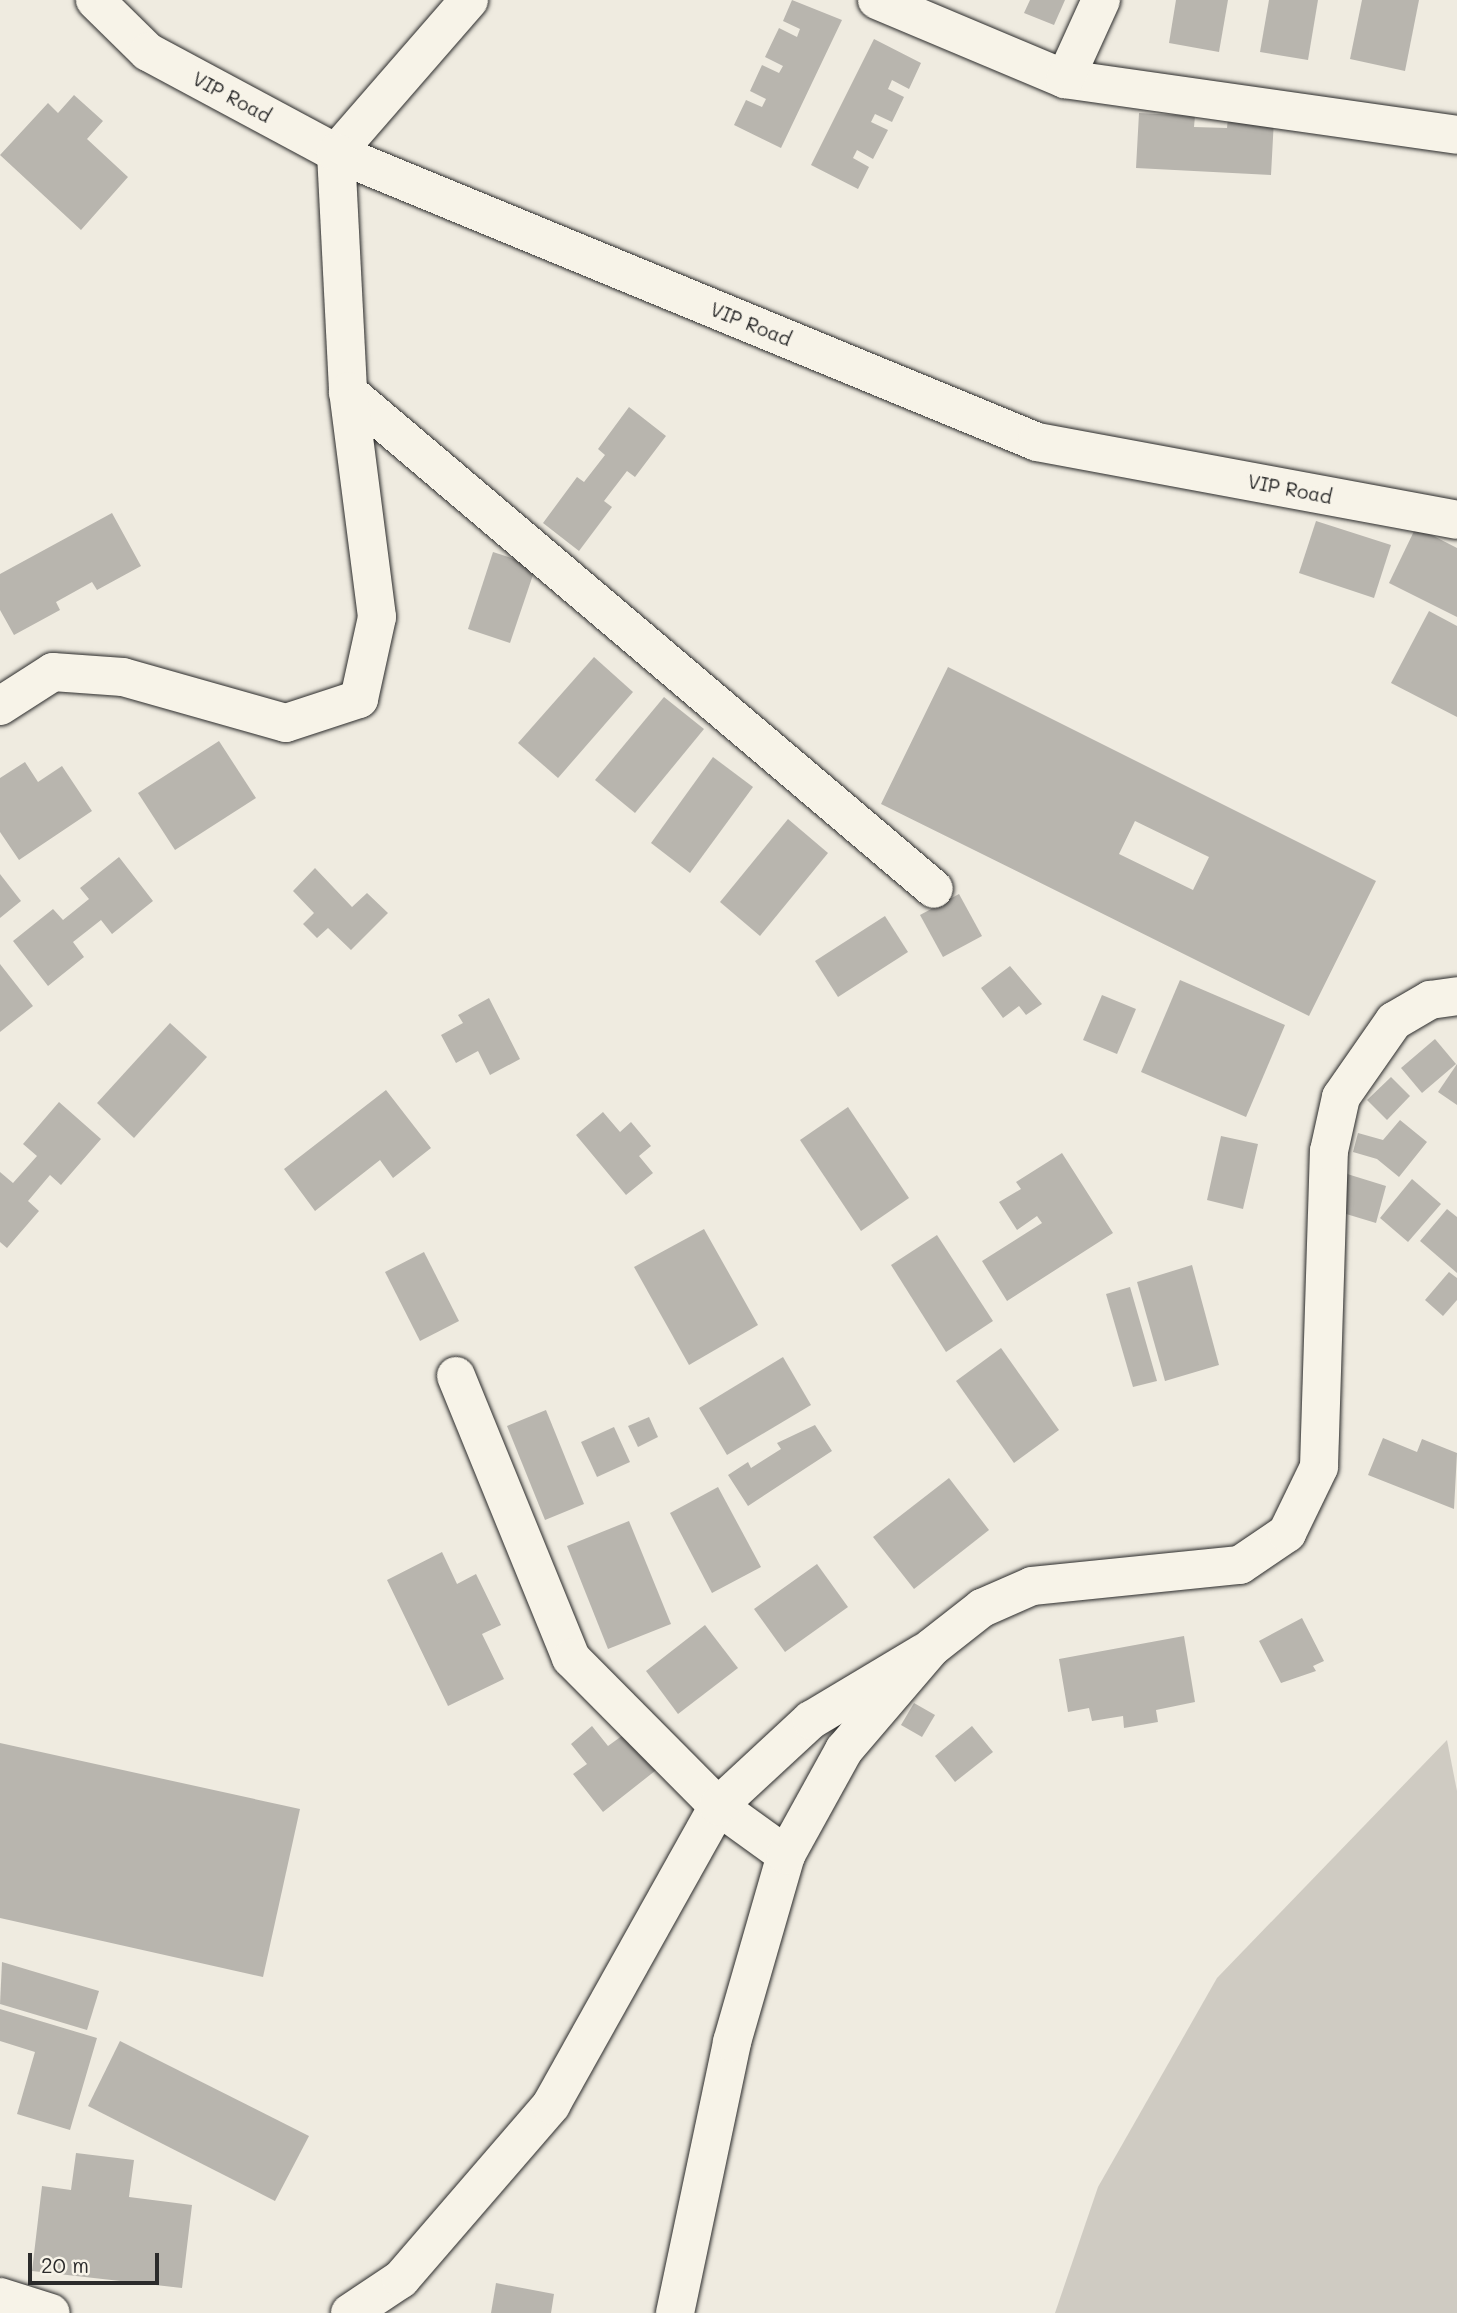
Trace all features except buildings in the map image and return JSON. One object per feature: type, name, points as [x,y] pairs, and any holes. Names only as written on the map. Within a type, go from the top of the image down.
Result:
[{"type":"street","name":"VIP Road","points":[[95,0],[148,52],[336,153],[1037,442],[1457,520]]},
{"type":"street","points":[[0,706],[53,672],[123,677],[286,723],[359,698],[377,617],[348,391],[336,153],[469,0]]},
{"type":"street","points":[[877,0],[1065,79],[1457,135]]},
{"type":"street","points":[[1065,79],[1101,0]]},
{"type":"street","points":[[348,391],[934,889]]},
{"type":"street","points":[[350,2313],[401,2279],[551,2105],[718,1806],[811,1720],[931,1648],[982,1608],[1032,1586],[1240,1565],[1287,1533],[1319,1467],[1329,1151],[1341,1097],[1394,1021],[1430,1000],[1457,996]]},
{"type":"street","points":[[456,1376],[571,1658],[718,1806],[786,1855]]},
{"type":"street","points":[[675,2313],[732,2042],[786,1855],[844,1749],[931,1648]]},
{"type":"street","points":[[0,2297],[51,2313]]},
{"type":"shaded area","points":[[1447,1740],[1457,1791],[1457,2313],[1055,2313],[1098,2187],[1217,1978]]}]
